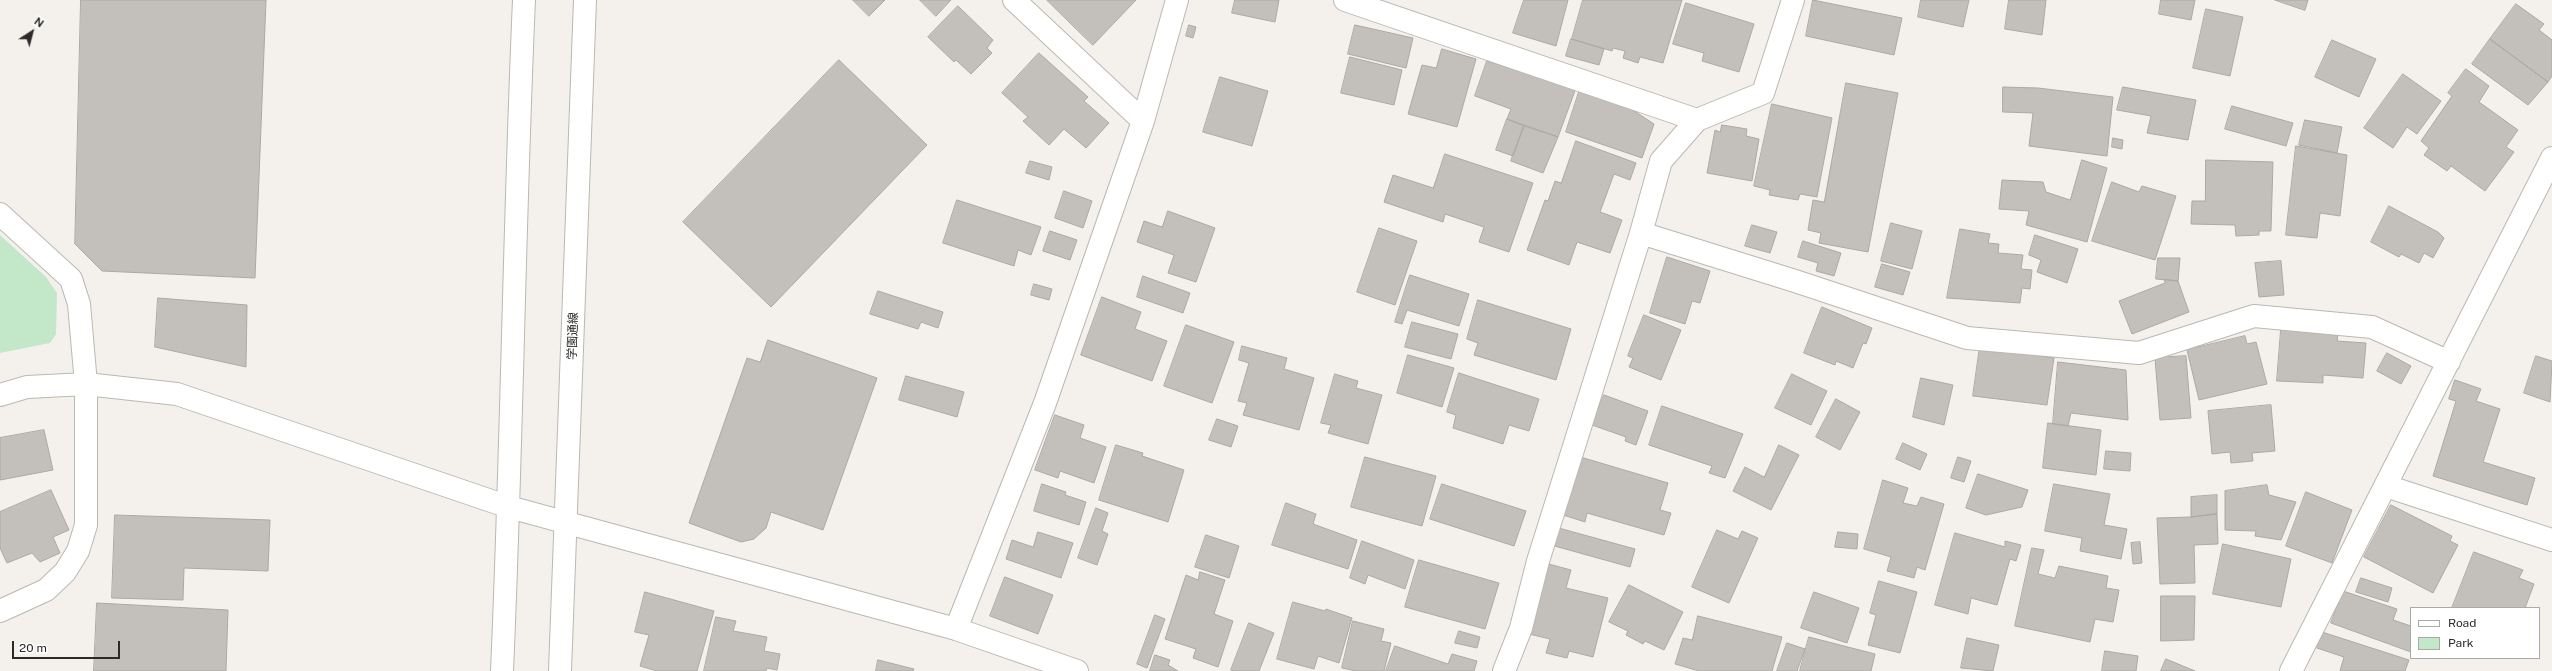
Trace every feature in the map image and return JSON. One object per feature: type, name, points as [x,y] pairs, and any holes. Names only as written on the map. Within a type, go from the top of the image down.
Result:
[{"type":"street","points":[[502,671],[509,507],[516,163],[524,0]]},
{"type":"street","name":"学園通線","points":[[560,671],[567,522],[585,0]]},
{"type":"street","points":[[1014,0],[1143,121]]},
{"type":"street","points":[[956,629],[1045,403],[1143,121],[1176,0]]},
{"type":"street","points":[[1345,0],[1697,120]]},
{"type":"street","points":[[1504,671],[1521,628],[1538,561],[1641,233],[1661,161],[1697,120],[1763,93],[1793,0]]},
{"type":"street","points":[[2291,671],[2552,158]]},
{"type":"street","points":[[0,214],[71,279],[79,304],[86,384],[86,525],[78,550],[65,572],[46,590],[0,611]]},
{"type":"street","points":[[1641,233],[1794,281],[1967,338],[2139,353],[2254,316],[2372,327],[2449,362]]},
{"type":"street","points":[[0,395],[27,387],[86,384],[177,394],[509,507],[956,629],[1077,671]]},
{"type":"street","points":[[2386,486],[2552,540]]},
{"type":"green space","points":[[0,235],[46,277],[57,293],[56,334],[50,343],[0,353]]},
{"type":"building","points":[[81,0],[266,0],[255,278],[102,271],[75,244]]},
{"type":"building","points":[[853,0],[885,0],[869,16]]},
{"type":"building","points":[[920,0],[951,0],[936,16]]},
{"type":"building","points":[[1047,0],[1136,0],[1093,45]]},
{"type":"building","points":[[1235,0],[1279,0],[1275,22],[1232,13]]},
{"type":"building","points":[[1524,0],[1568,0],[1556,46],[1513,33]]},
{"type":"building","points":[[1583,0],[1682,0],[1663,63],[1640,57],[1638,63],[1623,58],[1625,51],[1613,48],[1612,51],[1572,39]]},
{"type":"building","points":[[1813,0],[1902,18],[1894,55],[1806,36]]},
{"type":"building","points":[[1921,0],[1969,0],[1963,27],[1918,17]]},
{"type":"building","points":[[2009,0],[2046,0],[2042,35],[2005,29]]},
{"type":"building","points":[[2161,0],[2195,0],[2191,20],[2159,14]]},
{"type":"building","points":[[2275,0],[2308,0],[2305,10]]},
{"type":"building","points":[[1686,3],[1754,24],[1739,72],[1702,61],[1704,53],[1673,44]]},
{"type":"building","points":[[2516,4],[2544,24],[2539,30],[2552,40],[2552,76],[2548,82],[2490,39]]},
{"type":"building","points":[[958,6],[993,40],[987,48],[992,53],[971,74],[956,60],[954,62],[928,37]]},
{"type":"building","points":[[2206,9],[2243,17],[2230,76],[2193,68]]},
{"type":"building","points":[[1189,25],[1196,27],[1193,38],[1186,36]]},
{"type":"building","points":[[1355,25],[1413,38],[1406,68],[1348,54]]},
{"type":"building","points":[[1571,39],[1604,49],[1599,65],[1566,56]]},
{"type":"building","points":[[2490,39],[2548,82],[2528,105],[2472,64]]},
{"type":"building","points":[[2332,40],[2376,59],[2359,97],[2315,77]]},
{"type":"building","points":[[1442,49],[1476,59],[1457,127],[1408,114],[1422,65],[1436,68]]},
{"type":"building","points":[[1039,53],[1088,97],[1084,101],[1109,123],[1086,148],[1064,129],[1049,145],[1023,121],[1028,117],[1002,93]]},
{"type":"building","points":[[1350,57],[1402,70],[1394,105],[1341,93]]},
{"type":"building","points":[[839,60],[927,145],[771,307],[683,222]]},
{"type":"building","points":[[1487,61],[1576,88],[1558,137],[1507,119],[1511,109],[1475,96]]},
{"type":"building","points":[[2466,69],[2489,86],[2479,102],[2518,130],[2506,147],[2514,152],[2485,191],[2451,166],[2447,171],[2424,155],[2429,148],[2421,141],[2452,96],[2448,93]]},
{"type":"building","points":[[2403,74],[2441,101],[2417,134],[2407,127],[2393,148],[2364,128]]},
{"type":"building","points":[[1220,77],[1268,91],[1252,146],[1203,132]]},
{"type":"building","points":[[1846,83],[1898,93],[1868,252],[1819,243],[1821,233],[1808,230],[1813,200],[1824,202]]},
{"type":"building","points":[[2003,87],[2038,88],[2113,97],[2107,156],[2029,146],[2033,113],[2003,112]]},
{"type":"building","points":[[2123,87],[2196,100],[2188,140],[2147,133],[2151,116],[2117,110]]},
{"type":"building","points":[[1580,89],[1622,103],[1654,124],[1642,158],[1566,132]]},
{"type":"building","points":[[1772,104],[1832,118],[1817,197],[1800,194],[1798,200],[1769,195],[1770,190],[1754,186]]},
{"type":"building","points":[[2232,106],[2293,123],[2286,146],[2225,129]]},
{"type":"building","points":[[1507,119],[1524,126],[1513,156],[1496,150]]},
{"type":"building","points":[[2305,120],[2342,127],[2337,153],[2299,145]]},
{"type":"building","points":[[1722,125],[1747,129],[1746,136],[1759,139],[1752,181],[1707,173],[1715,130],[1720,132]]},
{"type":"building","points":[[1524,126],[1558,137],[1543,173],[1511,161]]},
{"type":"building","points":[[2113,138],[2123,140],[2122,149],[2112,147]]},
{"type":"building","points":[[1576,141],[1636,163],[1630,180],[1614,174],[1600,212],[1622,220],[1610,253],[1577,242],[1569,265],[1527,250],[1545,200],[1548,201],[1555,181],[1561,183]]},
{"type":"building","points":[[2296,146],[2347,155],[2340,216],[2320,213],[2317,238],[2286,235]]},
{"type":"building","points":[[1445,154],[1533,183],[1509,252],[1479,242],[1484,227],[1445,214],[1443,222],[1384,202],[1393,175],[1433,188]]},
{"type":"building","points":[[2082,160],[2107,168],[2087,242],[2026,225],[2029,211],[1999,209],[2002,180],[2043,182],[2046,192],[2070,200]]},
{"type":"building","points":[[2206,160],[2273,162],[2271,231],[2259,231],[2259,235],[2236,236],[2235,225],[2191,224],[2192,201],[2205,201]]},
{"type":"building","points":[[1030,161],[1052,167],[1049,180],[1026,173]]},
{"type":"building","points":[[2112,182],[2139,192],[2142,186],[2176,196],[2155,260],[2092,241]]},
{"type":"building","points":[[1064,191],[1092,201],[1083,228],[1055,218]]},
{"type":"building","points":[[957,200],[1041,227],[1031,255],[1018,250],[1014,266],[943,243]]},
{"type":"building","points":[[2389,206],[2438,232],[2444,238],[2433,258],[2424,253],[2419,263],[2401,254],[2399,257],[2371,242]]},
{"type":"building","points":[[1168,211],[1215,228],[1196,282],[1168,273],[1174,255],[1137,242],[1144,221],[1162,227]]},
{"type":"building","points":[[1891,223],[1922,231],[1912,269],[1881,261]]},
{"type":"building","points":[[1752,225],[1777,232],[1770,253],[1745,246]]},
{"type":"building","points":[[1379,228],[1417,241],[1395,305],[1357,292]]},
{"type":"building","points":[[1960,229],[1990,234],[1988,243],[1999,244],[1998,253],[2023,255],[2021,269],[2032,270],[2030,289],[2022,288],[2020,303],[1947,298]]},
{"type":"building","points":[[1050,231],[1077,240],[1070,260],[1043,251]]},
{"type":"building","points":[[2035,235],[2078,249],[2067,283],[2037,272],[2041,260],[2029,255]]},
{"type":"building","points":[[1803,241],[1841,253],[1834,276],[1816,271],[1818,263],[1798,257]]},
{"type":"building","points":[[1667,257],[1710,271],[1700,303],[1692,301],[1685,324],[1650,313]]},
{"type":"building","points":[[2158,258],[2180,258],[2178,281],[2156,279]]},
{"type":"building","points":[[2281,261],[2284,295],[2259,297],[2255,263]]},
{"type":"building","points":[[1882,264],[1910,272],[1903,295],[1875,287]]},
{"type":"building","points":[[1410,275],[1469,294],[1459,326],[1407,310],[1402,324],[1395,322]]},
{"type":"building","points":[[1143,276],[1190,293],[1183,313],[1137,297]]},
{"type":"building","points":[[2164,279],[2178,281],[2189,312],[2132,334],[2119,301],[2165,283]]},
{"type":"building","points":[[1034,284],[1052,289],[1049,300],[1031,295]]},
{"type":"building","points":[[878,291],[943,312],[938,328],[921,322],[918,329],[870,314]]},
{"type":"building","points":[[1102,297],[1141,312],[1135,329],[1167,341],[1152,381],[1081,355]]},
{"type":"building","points":[[158,298],[247,305],[246,367],[155,347]]},
{"type":"building","points":[[1478,300],[1571,329],[1556,380],[1474,355],[1478,343],[1467,339]]},
{"type":"building","points":[[1822,307],[1872,328],[1866,344],[1863,343],[1853,368],[1836,361],[1835,365],[1804,353]]},
{"type":"building","points":[[1644,315],[1681,330],[1661,380],[1629,367],[1633,358],[1628,356]]},
{"type":"building","points":[[1412,322],[1458,334],[1451,359],[1405,347]]},
{"type":"building","points":[[1186,325],[1234,342],[1212,403],[1164,386]]},
{"type":"building","points":[[2281,330],[2338,333],[2337,341],[2366,343],[2363,378],[2323,375],[2323,383],[2277,381]]},
{"type":"building","points":[[2245,336],[2247,344],[2256,342],[2267,384],[2199,400],[2187,350]]},
{"type":"building","points":[[768,340],[877,378],[823,530],[771,512],[766,528],[754,539],[741,542],[689,523],[747,358],[760,362]]},
{"type":"building","points":[[1242,346],[1287,358],[1284,369],[1314,378],[1299,430],[1243,415],[1247,403],[1238,401],[1249,363],[1239,360]]},
{"type":"building","points":[[1980,346],[2054,358],[2047,405],[1973,396]]},
{"type":"building","points":[[2387,353],[2411,366],[2401,384],[2377,371]]},
{"type":"building","points":[[1408,355],[1454,368],[1442,407],[1397,393]]},
{"type":"building","points":[[2186,356],[2191,418],[2160,420],[2155,358]]},
{"type":"building","points":[[2536,356],[2552,361],[2550,402],[2524,393]]},
{"type":"building","points":[[2058,362],[2126,370],[2128,420],[2071,413],[2068,426],[2053,424]]},
{"type":"building","points":[[1459,373],[1539,399],[1529,431],[1509,425],[1503,444],[1453,428],[1456,415],[1447,412]]},
{"type":"building","points":[[1335,374],[1358,381],[1356,388],[1382,395],[1368,444],[1328,433],[1331,425],[1321,423]]},
{"type":"building","points":[[1792,374],[1827,391],[1811,425],[1775,408]]},
{"type":"building","points":[[906,376],[964,392],[957,417],[899,400]]},
{"type":"building","points":[[1921,378],[1953,385],[1944,425],[1913,417]]},
{"type":"building","points":[[2455,380],[2481,389],[2476,401],[2500,409],[2483,462],[2535,478],[2527,505],[2433,476],[2456,401],[2449,399]]},
{"type":"building","points":[[1604,395],[1648,411],[1636,445],[1625,441],[1626,437],[1592,425]]},
{"type":"building","points":[[1836,399],[1860,412],[1840,450],[1816,437]]},
{"type":"building","points":[[2271,405],[2275,451],[2252,453],[2253,461],[2231,463],[2230,452],[2212,454],[2208,411]]},
{"type":"building","points":[[1662,406],[1743,434],[1725,478],[1709,473],[1712,466],[1649,445]]},
{"type":"building","points":[[1055,415],[1084,425],[1080,438],[1106,447],[1094,483],[1060,471],[1058,478],[1035,470]]},
{"type":"building","points":[[1217,419],[1238,426],[1231,447],[1209,440]]},
{"type":"building","points":[[2048,423],[2101,430],[2096,475],[2043,468]]},
{"type":"building","points":[[44,430],[53,470],[0,480],[0,438]]},
{"type":"building","points":[[1903,443],[1927,454],[1920,470],[1896,459]]},
{"type":"building","points":[[1116,445],[1143,453],[1142,456],[1184,470],[1168,522],[1099,500]]},
{"type":"building","points":[[1779,445],[1799,455],[1771,510],[1733,491],[1745,467],[1764,477]]},
{"type":"building","points":[[2106,451],[2131,453],[2130,471],[2104,469]]},
{"type":"building","points":[[1577,456],[1668,483],[1660,510],[1671,513],[1664,535],[1587,513],[1585,522],[1560,514]]},
{"type":"building","points":[[1365,457],[1436,476],[1422,526],[1351,507]]},
{"type":"building","points":[[1958,457],[1971,461],[1964,482],[1951,478]]},
{"type":"building","points":[[1978,474],[2028,490],[2022,507],[1986,515],[1966,508]]},
{"type":"building","points":[[1883,480],[1908,488],[1903,503],[1917,506],[1921,497],[1944,504],[1925,570],[1917,567],[1914,578],[1887,571],[1891,557],[1864,549]]},
{"type":"building","points":[[1042,484],[1066,492],[1065,495],[1086,502],[1079,525],[1034,511]]},
{"type":"building","points":[[1442,484],[1526,511],[1514,546],[1430,519]]},
{"type":"building","points":[[2054,484],[2110,494],[2104,525],[2127,529],[2121,559],[2080,551],[2082,538],[2045,531]]},
{"type":"building","points":[[2267,485],[2269,495],[2296,502],[2281,540],[2255,536],[2256,531],[2225,530],[2225,491]]},
{"type":"building","points":[[51,490],[69,530],[53,537],[60,553],[40,562],[32,553],[7,563],[0,548],[0,512]]},
{"type":"building","points":[[2306,492],[2352,510],[2332,563],[2286,546]]},
{"type":"building","points":[[2217,495],[2217,514],[2191,517],[2191,497]]},
{"type":"building","points":[[1286,503],[1316,514],[1313,524],[1357,540],[1348,569],[1272,545]]},
{"type":"building","points":[[2391,505],[2452,536],[2450,541],[2458,545],[2433,593],[2364,557]]},
{"type":"building","points":[[1096,508],[1108,513],[1102,531],[1108,534],[1097,565],[1078,558]]},
{"type":"building","points":[[2217,514],[2218,544],[2194,545],[2195,583],[2160,584],[2157,518],[2191,517]]},
{"type":"building","points":[[115,515],[270,520],[268,571],[184,568],[183,600],[112,598]]},
{"type":"building","points":[[1555,527],[1635,549],[1630,567],[1551,545]]},
{"type":"building","points":[[1717,530],[1738,539],[1742,531],[1758,538],[1729,603],[1692,587]]},
{"type":"building","points":[[1038,532],[1073,543],[1061,578],[1006,559],[1012,540],[1033,547]]},
{"type":"building","points":[[1838,532],[1858,534],[1857,549],[1835,547]]},
{"type":"building","points":[[1955,533],[2005,547],[2005,541],[2021,545],[2016,561],[2010,559],[1997,605],[1971,598],[1968,614],[1935,605]]},
{"type":"building","points":[[1206,535],[1239,546],[1229,578],[1195,567]]},
{"type":"building","points":[[1362,541],[1414,560],[1405,589],[1368,575],[1365,584],[1350,578]]},
{"type":"building","points":[[2140,542],[2142,563],[2133,564],[2131,543]]},
{"type":"building","points":[[2223,544],[2291,559],[2281,607],[2213,594]]},
{"type":"building","points":[[2032,548],[2044,550],[2038,574],[2055,578],[2059,566],[2108,576],[2106,588],[2119,590],[2113,622],[2095,619],[2090,642],[2015,626]]},
{"type":"building","points":[[2474,552],[2523,570],[2519,578],[2534,584],[2525,607],[2452,607]]},
{"type":"building","points":[[1419,560],[1499,583],[1485,629],[1405,607]]},
{"type":"building","points":[[1545,563],[1571,570],[1566,588],[1608,598],[1593,657],[1569,651],[1567,658],[1546,653],[1550,639],[1529,634]]},
{"type":"building","points":[[1200,572],[1225,580],[1214,614],[1233,621],[1218,667],[1193,658],[1196,649],[1165,639],[1186,575],[1198,580]]},
{"type":"building","points":[[1005,577],[1053,595],[1038,634],[990,616]]},
{"type":"building","points":[[2361,578],[2392,588],[2388,602],[2356,592]]},
{"type":"building","points":[[1879,581],[1917,592],[1900,653],[1868,645],[1876,615],[1870,613]]},
{"type":"building","points":[[1629,585],[1683,612],[1664,650],[1645,641],[1643,644],[1626,635],[1628,631],[1609,622]]},
{"type":"building","points":[[2343,591],[2397,609],[2393,620],[2410,626],[2410,652],[2331,623]]},
{"type":"building","points":[[645,592],[714,611],[697,671],[657,671],[640,666],[649,635],[635,632]]},
{"type":"building","points":[[1814,592],[1859,608],[1847,643],[1801,628]]},
{"type":"building","points":[[2161,596],[2195,596],[2194,640],[2161,641]]},
{"type":"building","points":[[1293,602],[1325,611],[1326,609],[1352,618],[1339,663],[1318,656],[1314,669],[1277,659]]},
{"type":"building","points":[[97,603],[228,610],[226,671],[94,671]]},
{"type":"building","points":[[1155,615],[1165,619],[1147,668],[1137,664]]},
{"type":"building","points":[[1698,616],[1782,637],[1772,671],[1699,671],[1675,664],[1683,638],[1692,640]]},
{"type":"building","points":[[716,617],[736,621],[733,631],[767,637],[764,651],[780,654],[777,670],[767,668],[766,671],[704,671]]},
{"type":"building","points":[[1353,621],[1384,629],[1381,641],[1391,643],[1384,671],[1356,671],[1342,668]]},
{"type":"building","points":[[1249,623],[1274,633],[1259,671],[1231,670]]},
{"type":"building","points":[[1459,631],[1480,637],[1477,648],[1455,643]]},
{"type":"building","points":[[2322,632],[2409,660],[2405,671],[2340,671],[2344,657],[2317,648]]},
{"type":"building","points":[[1809,637],[1875,654],[1871,671],[1800,671]]},
{"type":"building","points":[[1967,638],[1999,645],[1993,671],[1961,668]]},
{"type":"building","points":[[1787,643],[1805,649],[1797,671],[1777,671]]},
{"type":"building","points":[[1395,646],[1448,664],[1452,654],[1477,661],[1474,671],[1386,671]]},
{"type":"building","points":[[2105,651],[2138,656],[2136,671],[2102,671]]},
{"type":"building","points":[[1155,655],[1170,660],[1168,665],[1178,671],[1150,671]]},
{"type":"building","points":[[2166,659],[2195,671],[2161,671]]},
{"type":"building","points":[[878,660],[914,669],[913,671],[876,671]]}]
